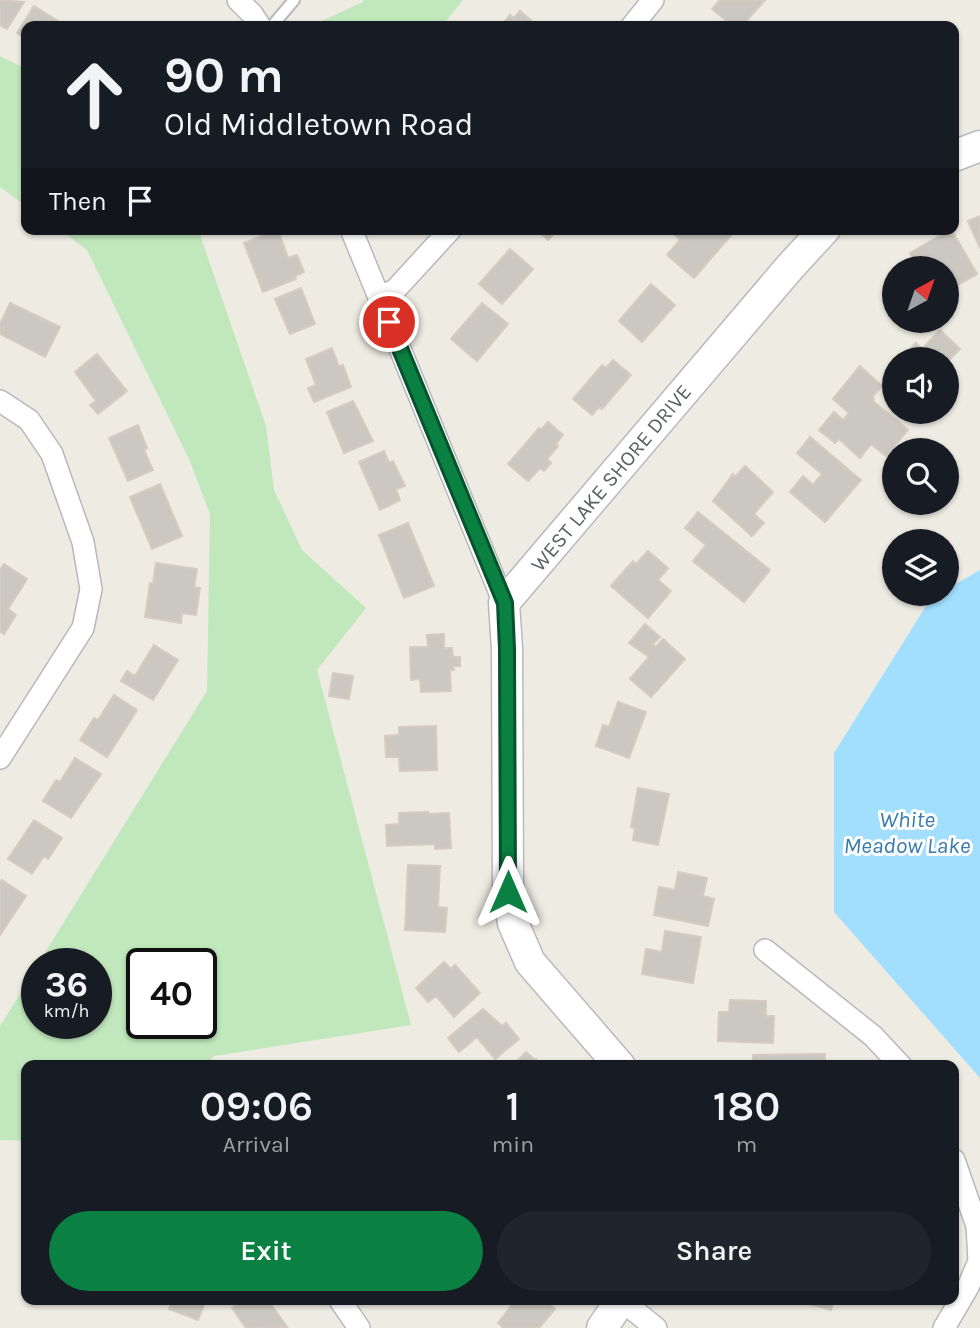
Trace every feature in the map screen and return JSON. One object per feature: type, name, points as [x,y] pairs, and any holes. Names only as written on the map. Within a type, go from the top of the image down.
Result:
[{"type":"street","points":[[238,0],[257,21]]},
{"type":"street","points":[[636,21],[653,0]]},
{"type":"street","points":[[959,154],[980,146]]},
{"type":"street","points":[[353,235],[505,603],[508,663],[508,892],[513,923],[530,962],[615,1060]]},
{"type":"street","points":[[379,297],[395,290],[445,235]]},
{"type":"street","name":"WEST LAKE SHORE DRIVE","points":[[505,603],[819,235]]},
{"type":"street","points":[[0,401],[29,420],[52,454],[83,542],[91,589],[83,628],[0,758]]},
{"type":"street","points":[[765,950],[873,1036],[895,1060]]},
{"type":"street","points":[[959,1174],[977,1226],[979,1261],[959,1302]]},
{"type":"street","points":[[343,1305],[359,1328]]},
{"type":"street","points":[[601,1328],[617,1305]]},
{"type":"street","points":[[627,1305],[656,1328]]},
{"type":"street","points":[[944,1328],[957,1305]]},
{"type":"lane","points":[[276,21],[294,0]]},
{"type":"green space","points":[[463,0],[446,21],[322,21],[363,2]]},
{"type":"green space","points":[[0,56],[21,66],[21,202],[0,187]]},
{"type":"green space","points":[[67,235],[200,235],[266,426],[274,490],[302,550],[366,608],[317,670],[411,1025],[214,1056],[210,1060],[21,1060],[21,1141],[0,1140],[0,1026],[21,993],[21,1039],[112,1039],[112,948],[48,948],[207,691],[210,514],[189,459],[87,250]]},
{"type":"water","name":"White Meadow Lake","points":[[980,570],[980,1078],[834,912],[834,753],[926,606],[959,606],[959,582]]},
{"type":"building","points":[[0,0],[24,2],[7,29],[0,25]]},
{"type":"building","points":[[720,0],[765,0],[746,21],[727,21],[712,9]]},
{"type":"building","points":[[34,6],[58,21],[25,21]]},
{"type":"building","points":[[520,11],[532,21],[505,21],[510,15],[514,18]]},
{"type":"building","points":[[980,216],[980,248],[968,221]]},
{"type":"building","points":[[265,235],[280,235],[288,258],[297,255],[304,272],[295,276],[296,279],[263,292],[244,243]]},
{"type":"building","points":[[675,235],[731,235],[694,278],[667,255],[680,240]]},
{"type":"building","points":[[941,235],[954,235],[977,274],[959,285],[959,256],[912,256],[910,253]]},
{"type":"building","points":[[510,249],[533,269],[502,304],[479,284]]},
{"type":"building","points":[[651,284],[675,305],[642,342],[619,321]]},
{"type":"building","points":[[301,288],[315,324],[290,334],[275,299]]},
{"type":"building","points":[[10,303],[60,327],[45,357],[0,334],[0,324]]},
{"type":"building","points":[[482,303],[508,324],[477,361],[451,339]]},
{"type":"building","points":[[937,333],[943,333],[958,347],[924,347]]},
{"type":"building","points":[[332,348],[339,367],[343,365],[351,387],[314,402],[308,388],[316,385],[306,359]]},
{"type":"building","points":[[97,354],[127,391],[98,414],[90,405],[96,401],[75,372]]},
{"type":"building","points":[[613,360],[631,375],[602,409],[599,407],[592,415],[573,399],[602,365],[606,368]]},
{"type":"building","points":[[860,366],[882,386],[872,397],[882,408],[882,424],[901,424],[908,430],[901,438],[882,438],[882,453],[871,444],[860,458],[839,439],[835,443],[819,430],[834,412],[843,420],[849,413],[833,399]]},
{"type":"building","points":[[353,401],[373,441],[344,453],[327,412]]},
{"type":"building","points":[[548,422],[563,435],[547,459],[551,463],[544,471],[540,468],[528,481],[508,464],[539,428],[541,430]]},
{"type":"building","points":[[138,425],[147,448],[144,450],[153,470],[128,481],[109,438]]},
{"type":"building","points":[[810,437],[861,480],[825,522],[790,492],[803,476],[813,485],[822,474],[797,453]]},
{"type":"building","points":[[384,451],[389,463],[393,461],[405,486],[396,489],[400,500],[380,510],[359,462]]},
{"type":"building","points":[[745,466],[773,492],[754,514],[764,523],[752,536],[713,501],[733,474],[735,477]]},
{"type":"building","points":[[160,484],[182,536],[152,549],[130,497]]},
{"type":"building","points":[[698,512],[770,570],[744,602],[693,561],[706,545],[685,528]]},
{"type":"building","points":[[408,523],[434,586],[404,598],[379,535]]},
{"type":"building","points":[[648,551],[668,568],[658,580],[671,591],[648,618],[611,586],[633,561],[636,564]]},
{"type":"building","points":[[156,563],[197,569],[194,587],[200,588],[196,615],[182,613],[181,623],[145,617]]},
{"type":"building","points":[[4,564],[27,579],[8,609],[16,615],[4,634],[0,631],[0,570]]},
{"type":"building","points":[[645,624],[660,637],[653,644],[656,647],[663,639],[685,659],[651,697],[630,679],[649,657],[629,643]]},
{"type":"building","points":[[444,634],[444,648],[452,648],[453,657],[460,657],[460,666],[453,666],[454,670],[450,670],[451,691],[421,692],[420,679],[411,680],[410,647],[428,647],[427,635]]},
{"type":"building","points":[[154,645],[178,660],[153,700],[121,681],[127,671],[135,676]]},
{"type":"building","points":[[333,673],[353,676],[349,699],[329,696]]},
{"type":"building","points":[[114,695],[137,710],[107,757],[80,740],[94,718],[98,720]]},
{"type":"building","points":[[618,702],[646,712],[629,758],[596,746],[603,725],[609,727]]},
{"type":"building","points":[[436,726],[437,770],[400,771],[399,757],[386,757],[385,736],[399,735],[399,727]]},
{"type":"building","points":[[75,758],[101,774],[71,818],[43,801],[56,780],[60,782]]},
{"type":"building","points":[[638,788],[669,794],[658,845],[633,840],[635,828],[631,827]]},
{"type":"building","points":[[399,813],[449,813],[451,848],[435,849],[435,844],[387,846],[386,825],[399,824]]},
{"type":"building","points":[[34,820],[62,838],[48,859],[44,856],[32,874],[8,859]]},
{"type":"building","points":[[408,865],[440,866],[438,907],[447,908],[445,932],[405,930]]},
{"type":"building","points":[[678,872],[707,878],[703,896],[714,899],[708,926],[654,915],[659,887],[675,890]]},
{"type":"building","points":[[2,880],[26,896],[0,935],[0,882]]},
{"type":"building","points":[[665,931],[701,937],[693,983],[642,974],[646,949],[662,952]]},
{"type":"building","points":[[444,962],[451,969],[455,965],[480,993],[454,1017],[436,996],[428,1002],[416,988]]},
{"type":"building","points":[[730,1000],[766,1001],[766,1016],[774,1016],[773,1043],[718,1041],[719,1012],[729,1012]]},
{"type":"building","points":[[483,1009],[502,1026],[506,1023],[519,1039],[495,1059],[477,1037],[459,1052],[448,1038]]},
{"type":"building","points":[[526,1052],[535,1060],[518,1060]]},
{"type":"building","points":[[825,1054],[825,1060],[753,1060],[753,1055]]},
{"type":"building","points":[[171,1305],[204,1305],[198,1320],[169,1309]]},
{"type":"building","points":[[236,1305],[272,1305],[287,1327],[246,1328],[232,1308]]},
{"type":"building","points":[[512,1305],[551,1305],[555,1309],[539,1328],[504,1328],[498,1323]]},
{"type":"building","points":[[814,1305],[832,1305],[831,1310]]},
{"type":"route","points":[[389,322],[505,603],[508,892]]}]
